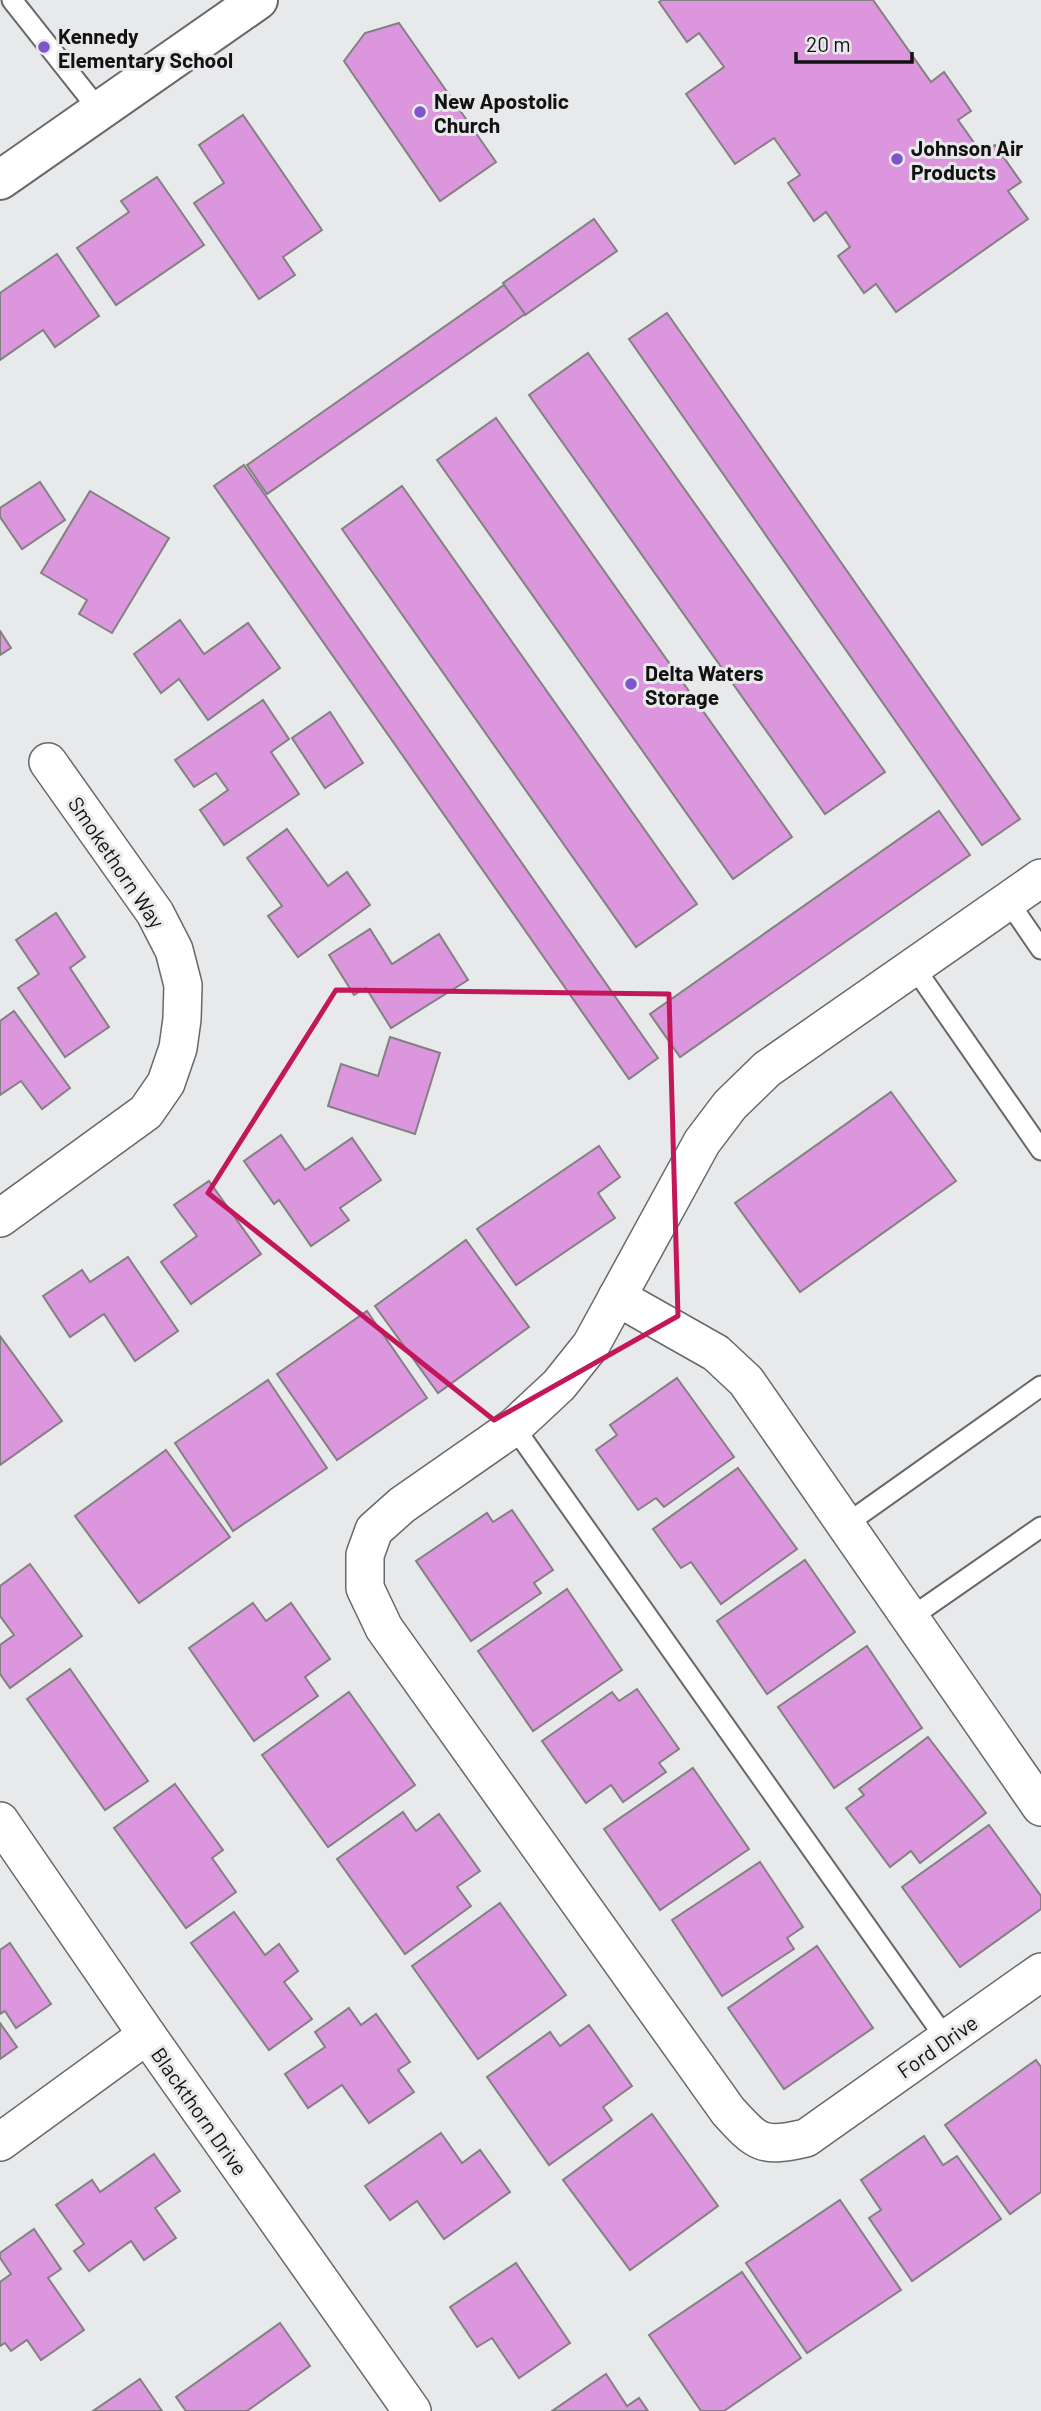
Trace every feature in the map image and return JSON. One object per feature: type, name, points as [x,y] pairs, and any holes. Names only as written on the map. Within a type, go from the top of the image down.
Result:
[{"type":"main road","points":[[0,180],[258,0]]},
{"type":"street","name":"Smokethorn Way","points":[[0,1219],[146,1112],[166,1083],[177,1048],[182,1019],[183,985],[174,950],[155,913],[48,762]]},
{"type":"street","name":"Ford Drive","points":[[1041,878],[767,1069],[730,1105],[702,1142],[591,1345],[559,1385],[514,1427],[402,1505],[374,1530],[365,1555],[365,1588],[384,1628],[728,2111],[753,2138],[776,2145],[806,2138],[1041,1972]]},
{"type":"street","points":[[617,1297],[716,1353],[746,1381],[1041,1807]]},
{"type":"street","name":"Blackthorn Drive","points":[[0,1821],[400,2407]]},
{"type":"street","points":[[0,2142],[147,2035]]},
{"type":"lane","points":[[12,0],[99,110]]},
{"type":"lane","points":[[1008,901],[1041,949]]},
{"type":"lane","points":[[915,967],[1041,1150]]},
{"type":"lane","points":[[845,1525],[1041,1386]]},
{"type":"lane","points":[[514,1427],[947,2039]]},
{"type":"lane","points":[[910,1618],[1041,1527]]},
{"type":"highlighted area","points":[[336,990],[669,994],[678,1316],[494,1420],[208,1193]]},
{"type":"building","name":"Johnson Air Products","points":[[873,0],[931,82],[944,72],[971,111],[958,120],[982,154],[995,145],[1021,182],[1008,191],[1028,219],[896,312],[876,284],[864,293],[838,256],[850,247],[826,212],[814,221],[788,183],[800,175],[774,138],[735,164],[686,94],[724,67],[699,33],[687,42],[659,2]]},
{"type":"building","name":"New Apostolic Church","points":[[399,23],[496,162],[440,201],[344,61],[365,33]]},
{"type":"building","points":[[243,115],[322,230],[283,257],[295,275],[259,299],[194,203],[224,183],[199,145]]},
{"type":"building","points":[[157,177],[204,245],[116,305],[77,248],[129,212],[121,201]]},
{"type":"building","points":[[594,219],[617,251],[525,315],[503,283]]},
{"type":"building","points":[[57,254],[99,316],[55,347],[43,330],[0,360],[0,293]]},
{"type":"building","points":[[504,285],[525,314],[267,494],[247,465]]},
{"type":"building","points":[[667,313],[1020,819],[982,845],[629,339]]},
{"type":"building","points":[[588,353],[885,772],[825,814],[529,395]]},
{"type":"building","points":[[496,418],[792,837],[733,879],[437,460]]},
{"type":"building","points":[[244,465],[658,1058],[629,1079],[214,486]]},
{"type":"building","points":[[40,482],[65,520],[22,549],[0,517],[0,508]]},
{"type":"building","points":[[402,486],[697,904],[636,947],[342,529]]},
{"type":"building","points":[[90,491],[169,538],[112,633],[79,614],[87,600],[41,573]]},
{"type":"building","points":[[180,620],[204,654],[248,623],[280,668],[208,720],[179,679],[161,693],[134,654]]},
{"type":"building","points":[[0,631],[11,648],[0,655]]},
{"type":"building","points":[[263,700],[289,739],[271,752],[299,794],[224,845],[200,810],[228,790],[216,773],[194,787],[175,760]]},
{"type":"building","points":[[330,712],[363,763],[325,788],[292,738]]},
{"type":"building","points":[[939,811],[970,855],[680,1057],[650,1014]]},
{"type":"building","points":[[287,829],[328,886],[347,872],[370,905],[298,957],[268,916],[282,906],[247,858]]},
{"type":"building","points":[[56,913],[85,957],[70,968],[109,1027],[65,1057],[18,988],[39,974],[16,940]]},
{"type":"building","points":[[370,929],[392,964],[439,934],[468,980],[391,1028],[366,988],[354,995],[329,955]]},
{"type":"building","points":[[14,1011],[70,1088],[42,1109],[21,1081],[0,1095],[0,1021]]},
{"type":"building","points":[[390,1037],[440,1053],[415,1134],[328,1106],[341,1064],[378,1076]]},
{"type":"building","points":[[891,1092],[956,1181],[800,1292],[735,1203]]},
{"type":"building","points":[[281,1135],[305,1170],[352,1138],[381,1180],[340,1208],[349,1220],[311,1246],[279,1200],[274,1204],[244,1161]]},
{"type":"building","points":[[599,1146],[620,1177],[598,1193],[615,1218],[516,1285],[477,1229]]},
{"type":"building","points":[[209,1181],[261,1254],[191,1304],[161,1262],[197,1236],[174,1205]]},
{"type":"building","points":[[466,1240],[529,1327],[438,1393],[375,1306]]},
{"type":"building","points":[[128,1257],[178,1331],[135,1361],[104,1314],[70,1337],[43,1296],[82,1270],[90,1282]]},
{"type":"building","points":[[367,1311],[427,1398],[337,1460],[277,1374]]},
{"type":"building","points":[[0,1336],[62,1421],[0,1465]]},
{"type":"building","points":[[677,1378],[734,1457],[664,1507],[656,1498],[638,1510],[596,1450],[617,1435],[610,1425]]},
{"type":"building","points":[[268,1380],[327,1468],[233,1531],[175,1443]]},
{"type":"building","points":[[166,1450],[230,1537],[139,1603],[75,1516]]},
{"type":"building","points":[[738,1468],[797,1549],[721,1604],[691,1562],[681,1568],[653,1529]]},
{"type":"building","points":[[512,1510],[553,1570],[534,1583],[541,1593],[471,1641],[416,1561],[487,1513],[493,1522]]},
{"type":"building","points":[[805,1560],[855,1632],[767,1694],[717,1621]]},
{"type":"building","points":[[30,1564],[82,1636],[10,1688],[0,1674],[0,1645],[14,1635],[0,1616],[0,1586]]},
{"type":"building","points":[[567,1589],[622,1670],[533,1731],[478,1651]]},
{"type":"building","points":[[253,1603],[266,1621],[291,1603],[330,1659],[305,1677],[318,1696],[254,1741],[189,1648]]},
{"type":"building","points":[[867,1646],[922,1728],[834,1788],[778,1707]]},
{"type":"building","points":[[70,1669],[148,1781],[105,1810],[27,1699]]},
{"type":"building","points":[[637,1689],[679,1749],[659,1763],[666,1772],[623,1802],[611,1785],[586,1803],[542,1741],[612,1692],[619,1701]]},
{"type":"building","points":[[349,1692],[415,1785],[328,1847],[262,1755]]},
{"type":"building","points":[[928,1737],[986,1813],[920,1863],[911,1851],[890,1867],[846,1808],[864,1795],[859,1789]]},
{"type":"building","points":[[693,1768],[749,1849],[660,1910],[604,1829]]},
{"type":"building","points":[[175,1784],[223,1850],[212,1858],[236,1892],[186,1928],[114,1828]]},
{"type":"building","points":[[403,1812],[416,1831],[439,1814],[480,1871],[457,1887],[471,1906],[405,1954],[337,1859]]},
{"type":"building","points":[[989,1825],[1041,1896],[1041,1909],[960,1967],[902,1887]]},
{"type":"building","points":[[760,1862],[803,1927],[787,1938],[794,1949],[722,1996],[672,1920]]},
{"type":"building","points":[[500,1903],[566,1995],[478,2059],[412,1966]]},
{"type":"building","points":[[234,1912],[265,1955],[279,1944],[298,1971],[284,1982],[312,2019],[269,2050],[191,1943]]},
{"type":"building","points":[[10,1943],[51,2004],[16,2028],[5,2011],[0,2014],[0,1950]]},
{"type":"building","points":[[817,1946],[873,2028],[784,2089],[728,2008]]},
{"type":"building","points":[[349,2008],[361,2025],[376,2014],[410,2062],[398,2070],[414,2092],[369,2123],[342,2085],[308,2108],[285,2074],[325,2047],[315,2032]]},
{"type":"building","points":[[0,2023],[17,2047],[0,2059]]},
{"type":"building","points":[[589,2025],[632,2086],[603,2107],[612,2120],[549,2165],[487,2077],[550,2032],[560,2046]]},
{"type":"building","points":[[1036,2060],[1041,2067],[1041,2192],[1010,2214],[945,2125]]},
{"type":"building","points":[[652,2114],[718,2206],[630,2270],[563,2180]]},
{"type":"building","points":[[441,2133],[462,2163],[480,2150],[510,2192],[444,2239],[417,2201],[390,2220],[365,2186]]},
{"type":"building","points":[[924,2136],[943,2165],[957,2156],[1001,2219],[912,2281],[869,2218],[881,2210],[861,2180]]},
{"type":"building","points":[[154,2154],[180,2191],[155,2208],[176,2238],[144,2260],[131,2241],[89,2271],[74,2251],[84,2244],[56,2205],[92,2180],[100,2192]]},
{"type":"building","points":[[840,2200],[901,2290],[807,2353],[746,2263]]},
{"type":"building","points":[[34,2229],[61,2269],[48,2278],[84,2330],[41,2360],[27,2340],[11,2351],[5,2343],[0,2346],[0,2282],[11,2274],[0,2258],[0,2253]]},
{"type":"building","points":[[516,2263],[570,2343],[519,2378],[492,2338],[477,2347],[450,2307]]},
{"type":"building","points":[[742,2272],[801,2358],[724,2411],[701,2411],[649,2335]]},
{"type":"building","points":[[280,2323],[310,2366],[247,2411],[186,2411],[176,2397]]},
{"type":"building","points":[[606,2374],[627,2406],[639,2398],[648,2411],[552,2411]]},
{"type":"building","points":[[140,2379],[162,2411],[93,2411]]},
{"type":"place","name":"Kennedy Elementary School","points":[[44,47]]},
{"type":"place","name":"New Apostolic Church","points":[[420,112]]},
{"type":"place","name":"Johnson Air Products","points":[[897,159]]},
{"type":"place","name":"Delta Waters Storage","points":[[631,684]]}]
